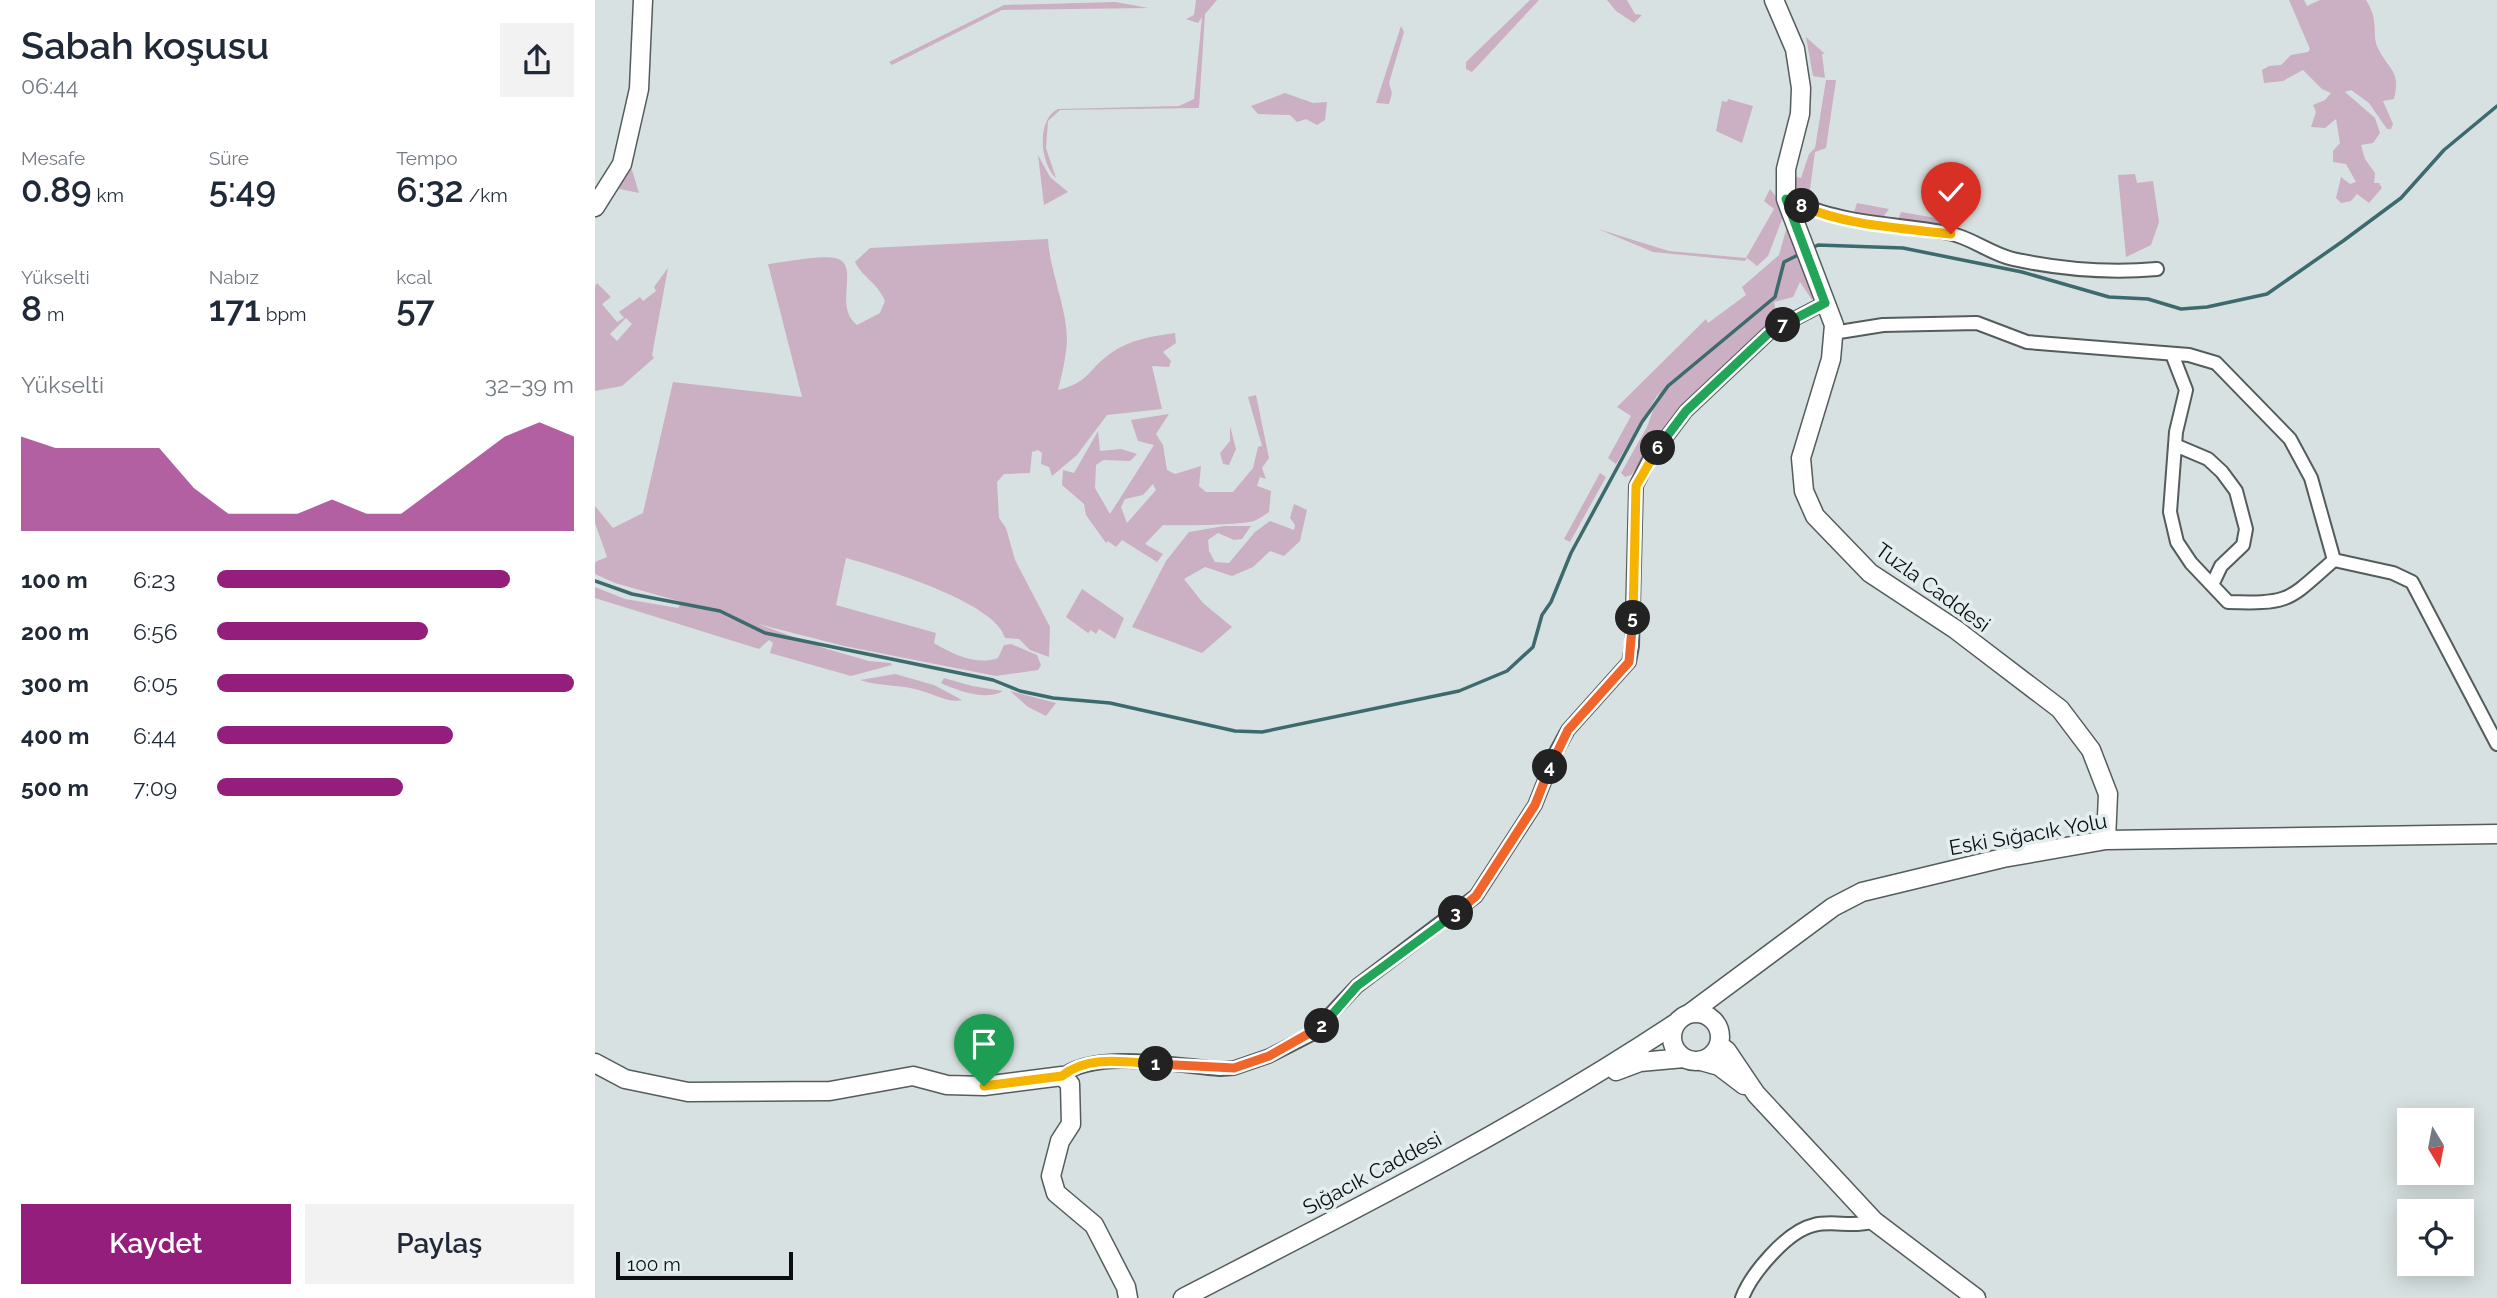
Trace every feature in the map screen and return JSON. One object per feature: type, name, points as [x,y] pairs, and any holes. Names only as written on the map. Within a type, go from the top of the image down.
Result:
[{"type":"main road","points":[[595,207],[622,164],[639,89],[643,0]]},
{"type":"main road","points":[[1774,0],[1795,49],[1801,88],[1800,114],[1786,169],[1786,199]]},
{"type":"main road","name":"Tuzla Caddesi","points":[[1786,199],[1821,284],[1834,324],[1831,359],[1801,458],[1804,491],[1815,516],[1870,573],[1955,629],[2060,709],[2091,750],[2108,794],[2106,840]]},
{"type":"main road","name":"Eski Sığacık Yolu","points":[[1580,1084],[1727,988],[1833,907],[1862,892],[2003,858],[2106,840],[2497,834]]},
{"type":"main road","points":[[1580,1084],[1640,1062],[1692,1060],[1715,1053],[1719,1038],[1719,1014],[1727,988]]},
{"type":"main road","points":[[1756,1094],[1719,1066],[1692,1060],[1678,1053],[1672,1038],[1682,1019],[1704,1014],[1716,1023],[1719,1038],[1756,1094],[1874,1221],[1976,1298]]},
{"type":"main road","points":[[595,1063],[625,1079],[688,1092],[830,1091],[913,1076],[960,1087],[1062,1076],[1070,1084],[1071,1124],[1060,1141],[1051,1176],[1052,1186],[1056,1193],[1094,1225],[1126,1287],[1128,1298]]},
{"type":"main road","name":"Sığacık Caddesi","points":[[1183,1298],[1362,1206],[1580,1084]]},
{"type":"street","points":[[1786,199],[1823,215],[1881,226],[1951,234],[2011,259],[2128,271],[2157,269]]},
{"type":"street","points":[[1062,1076],[1070,1069],[1106,1061],[1220,1069],[1234,1068],[1269,1056],[1312,1034],[1357,986],[1476,896],[1535,805],[1556,752],[1568,730],[1629,662],[1632,646],[1636,486],[1649,460],[1686,411],[1771,331],[1825,303]]},
{"type":"street","points":[[1833,333],[1896,324],[1977,323],[2027,342],[2189,355],[2216,363],[2290,439],[2311,478],[2334,560]]},
{"type":"street","points":[[2172,354],[2186,390],[2175,445],[2170,512],[2176,542],[2228,602],[2276,603],[2291,598],[2334,560]]},
{"type":"street","points":[[2175,445],[2208,459],[2236,491],[2246,529],[2243,545],[2221,566],[2213,585]]},
{"type":"street","points":[[2334,560],[2393,573],[2412,582],[2497,744]]},
{"type":"street","points":[[1742,1298],[1759,1267],[1792,1237],[1814,1224],[1865,1224],[1874,1221]]},
{"type":"shaded area","points":[[1196,0],[1217,0],[1205,14],[1199,108],[1060,110],[1048,121],[1046,148],[1056,178],[1046,162],[1043,132],[1046,122],[1058,109],[1179,106],[1194,99],[1202,17],[1198,23],[1186,19],[1194,15]]},
{"type":"shaded area","points":[[1530,0],[1539,0],[1472,72],[1466,69],[1466,62]]},
{"type":"shaded area","points":[[1607,0],[1627,0],[1635,14],[1642,15],[1634,23],[1616,11]]},
{"type":"shaded area","points":[[2289,0],[2304,0],[2307,6],[2320,0],[2366,0],[2370,8],[2376,43],[2393,71],[2396,89],[2394,99],[2383,101],[2393,124],[2391,129],[2387,129],[2369,103],[2351,90],[2345,92],[2375,118],[2380,133],[2373,143],[2361,145],[2365,159],[2375,173],[2374,183],[2379,183],[2382,188],[2369,203],[2357,194],[2351,201],[2341,203],[2336,198],[2341,177],[2350,184],[2356,182],[2346,164],[2333,162],[2333,151],[2340,143],[2336,119],[2325,128],[2311,127],[2316,112],[2313,105],[2325,100],[2331,93],[2322,89],[2303,70],[2283,81],[2264,83],[2262,70],[2281,65],[2291,55],[2308,52],[2310,49]]},
{"type":"shaded area","points":[[1115,2],[1149,8],[1002,10],[892,65],[889,62],[1004,5]]},
{"type":"shaded area","points":[[1401,26],[1404,32],[1389,83],[1392,93],[1389,104],[1376,103]]},
{"type":"shaded area","points":[[1806,37],[1825,54],[1822,54],[1825,78],[1813,76]]},
{"type":"shaded area","points":[[1826,80],[1836,80],[1826,148],[1815,152],[1809,197],[1825,205],[1854,212],[1857,203],[1889,209],[1881,220],[1826,212],[1790,190],[1789,175],[1801,178],[1809,154],[1815,148]]},
{"type":"shaded area","points":[[1285,93],[1313,103],[1327,102],[1325,120],[1317,125],[1306,119],[1297,122],[1290,115],[1258,114],[1251,106]]},
{"type":"shaded area","points":[[1728,99],[1753,106],[1742,143],[1716,131],[1722,101],[1727,102]]},
{"type":"shaded area","points":[[1038,155],[1050,177],[1068,192],[1044,205]]},
{"type":"shaded area","points":[[626,165],[632,170],[639,193],[615,188]]},
{"type":"shaded area","points":[[2135,174],[2137,183],[2153,181],[2159,222],[2151,245],[2126,257],[2118,175]]},
{"type":"shaded area","points":[[1770,189],[1786,209],[1768,256],[1757,266],[1747,258],[1745,261],[1653,252],[1598,229],[1669,251],[1746,258],[1774,209],[1764,201]]},
{"type":"shaded area","points":[[1901,212],[1947,220],[1944,228],[1898,220]]},
{"type":"shaded area","points":[[1789,219],[1817,285],[1812,300],[1800,282],[1793,297],[1774,302],[1778,323],[1723,366],[1689,400],[1631,475],[1625,477],[1621,473],[1647,427],[1660,391],[1616,464],[1608,458],[1631,416],[1617,407],[1706,319],[1708,323],[1746,295],[1742,287],[1779,255]]},
{"type":"shaded area","points":[[1048,239],[1067,341],[1058,390],[1076,384],[1103,359],[1126,344],[1175,333],[1176,343],[1163,352],[1171,361],[1169,367],[1152,366],[1162,409],[1107,415],[1077,455],[1052,476],[1049,467],[1041,464],[1042,453],[1038,450],[1032,452],[1030,473],[1004,474],[997,482],[999,518],[1006,528],[1015,560],[1050,627],[1049,657],[1030,650],[1019,639],[1005,638],[997,625],[960,600],[909,578],[846,558],[836,605],[936,633],[934,643],[973,660],[998,658],[1004,645],[1011,644],[1037,655],[1041,665],[1038,670],[996,676],[844,646],[758,624],[827,649],[892,665],[851,676],[770,653],[773,643],[769,640],[759,649],[595,598],[595,587],[625,599],[678,608],[682,602],[615,583],[595,574],[595,562],[607,557],[595,523],[595,506],[613,528],[643,513],[673,382],[802,397],[768,264],[821,257],[835,258],[843,262],[847,277],[847,307],[850,317],[857,325],[880,313],[885,301],[855,262],[870,248]]},
{"type":"shaded area","points":[[668,268],[652,355],[654,358],[622,386],[595,391],[595,286],[597,283],[611,297],[602,304],[617,322],[624,318],[619,312],[640,297],[643,301],[656,291],[654,287]],"holes":[[[626,318],[632,324],[617,341],[610,334]]]},
{"type":"shaded area","points":[[1256,395],[1269,458],[1262,468],[1266,479],[1260,477],[1257,486],[1271,491],[1269,512],[1256,520],[1224,524],[1163,525],[1145,544],[1163,554],[1157,562],[1122,540],[1116,547],[1108,541],[1106,543],[1086,515],[1084,504],[1062,485],[1063,470],[1074,473],[1098,431],[1100,451],[1121,449],[1137,454],[1130,461],[1103,460],[1096,465],[1095,488],[1110,514],[1154,445],[1138,441],[1131,420],[1169,414],[1156,434],[1163,445],[1167,470],[1175,474],[1201,466],[1199,486],[1206,492],[1233,492],[1253,468],[1258,447],[1262,446],[1248,397]],"holes":[[[1153,484],[1156,490],[1127,523],[1121,507],[1125,499],[1143,495]]]},
{"type":"shaded area","points":[[1230,426],[1236,449],[1229,465],[1223,464],[1220,453],[1230,441]]},
{"type":"shaded area","points":[[1600,473],[1606,477],[1570,542],[1564,539]]},
{"type":"shaded area","points":[[1294,504],[1307,510],[1300,541],[1284,556],[1270,551],[1253,567],[1232,576],[1205,567],[1184,579],[1203,603],[1232,627],[1202,653],[1132,627],[1166,561],[1189,532],[1224,526],[1251,526],[1242,539],[1234,540],[1218,533],[1208,540],[1209,551],[1215,562],[1229,563],[1255,532],[1270,521],[1294,530],[1295,525],[1290,518]]},
{"type":"shaded area","points":[[1082,589],[1124,618],[1115,639],[1099,629],[1096,634],[1091,630],[1088,633],[1066,617]]},
{"type":"shaded area","points":[[895,674],[934,685],[962,700],[948,700],[917,689],[860,680]]},
{"type":"shaded area","points":[[944,678],[1003,691],[989,695],[972,694],[941,683]]},
{"type":"shaded area","points":[[1010,691],[1056,703],[1046,716],[1028,707]]},
{"type":"waterway","points":[[1812,248],[1818,245],[1903,248],[2022,272],[2109,297],[2148,299],[2181,309],[2207,307],[2267,294],[2401,198],[2444,150],[2497,106]]},
{"type":"waterway","points":[[595,581],[632,594],[720,611],[765,633],[993,680],[1020,691],[1053,698],[1110,703],[1235,731],[1262,732],[1459,691],[1507,671],[1533,647],[1542,615],[1551,602],[1571,553],[1642,422],[1668,386],[1775,297],[1784,262],[1802,253]]},
{"type":"route","points":[[984,1086],[1056,1074],[1062,1076],[1070,1069],[1106,1061],[1220,1069],[1234,1068],[1269,1056],[1312,1034],[1357,986],[1464,908],[1485,883],[1501,854],[1535,805],[1556,752],[1568,730],[1629,662],[1632,646],[1636,486],[1649,460],[1686,411],[1771,331],[1825,303],[1821,284],[1786,199],[1823,215],[1881,226],[1951,234]]}]
